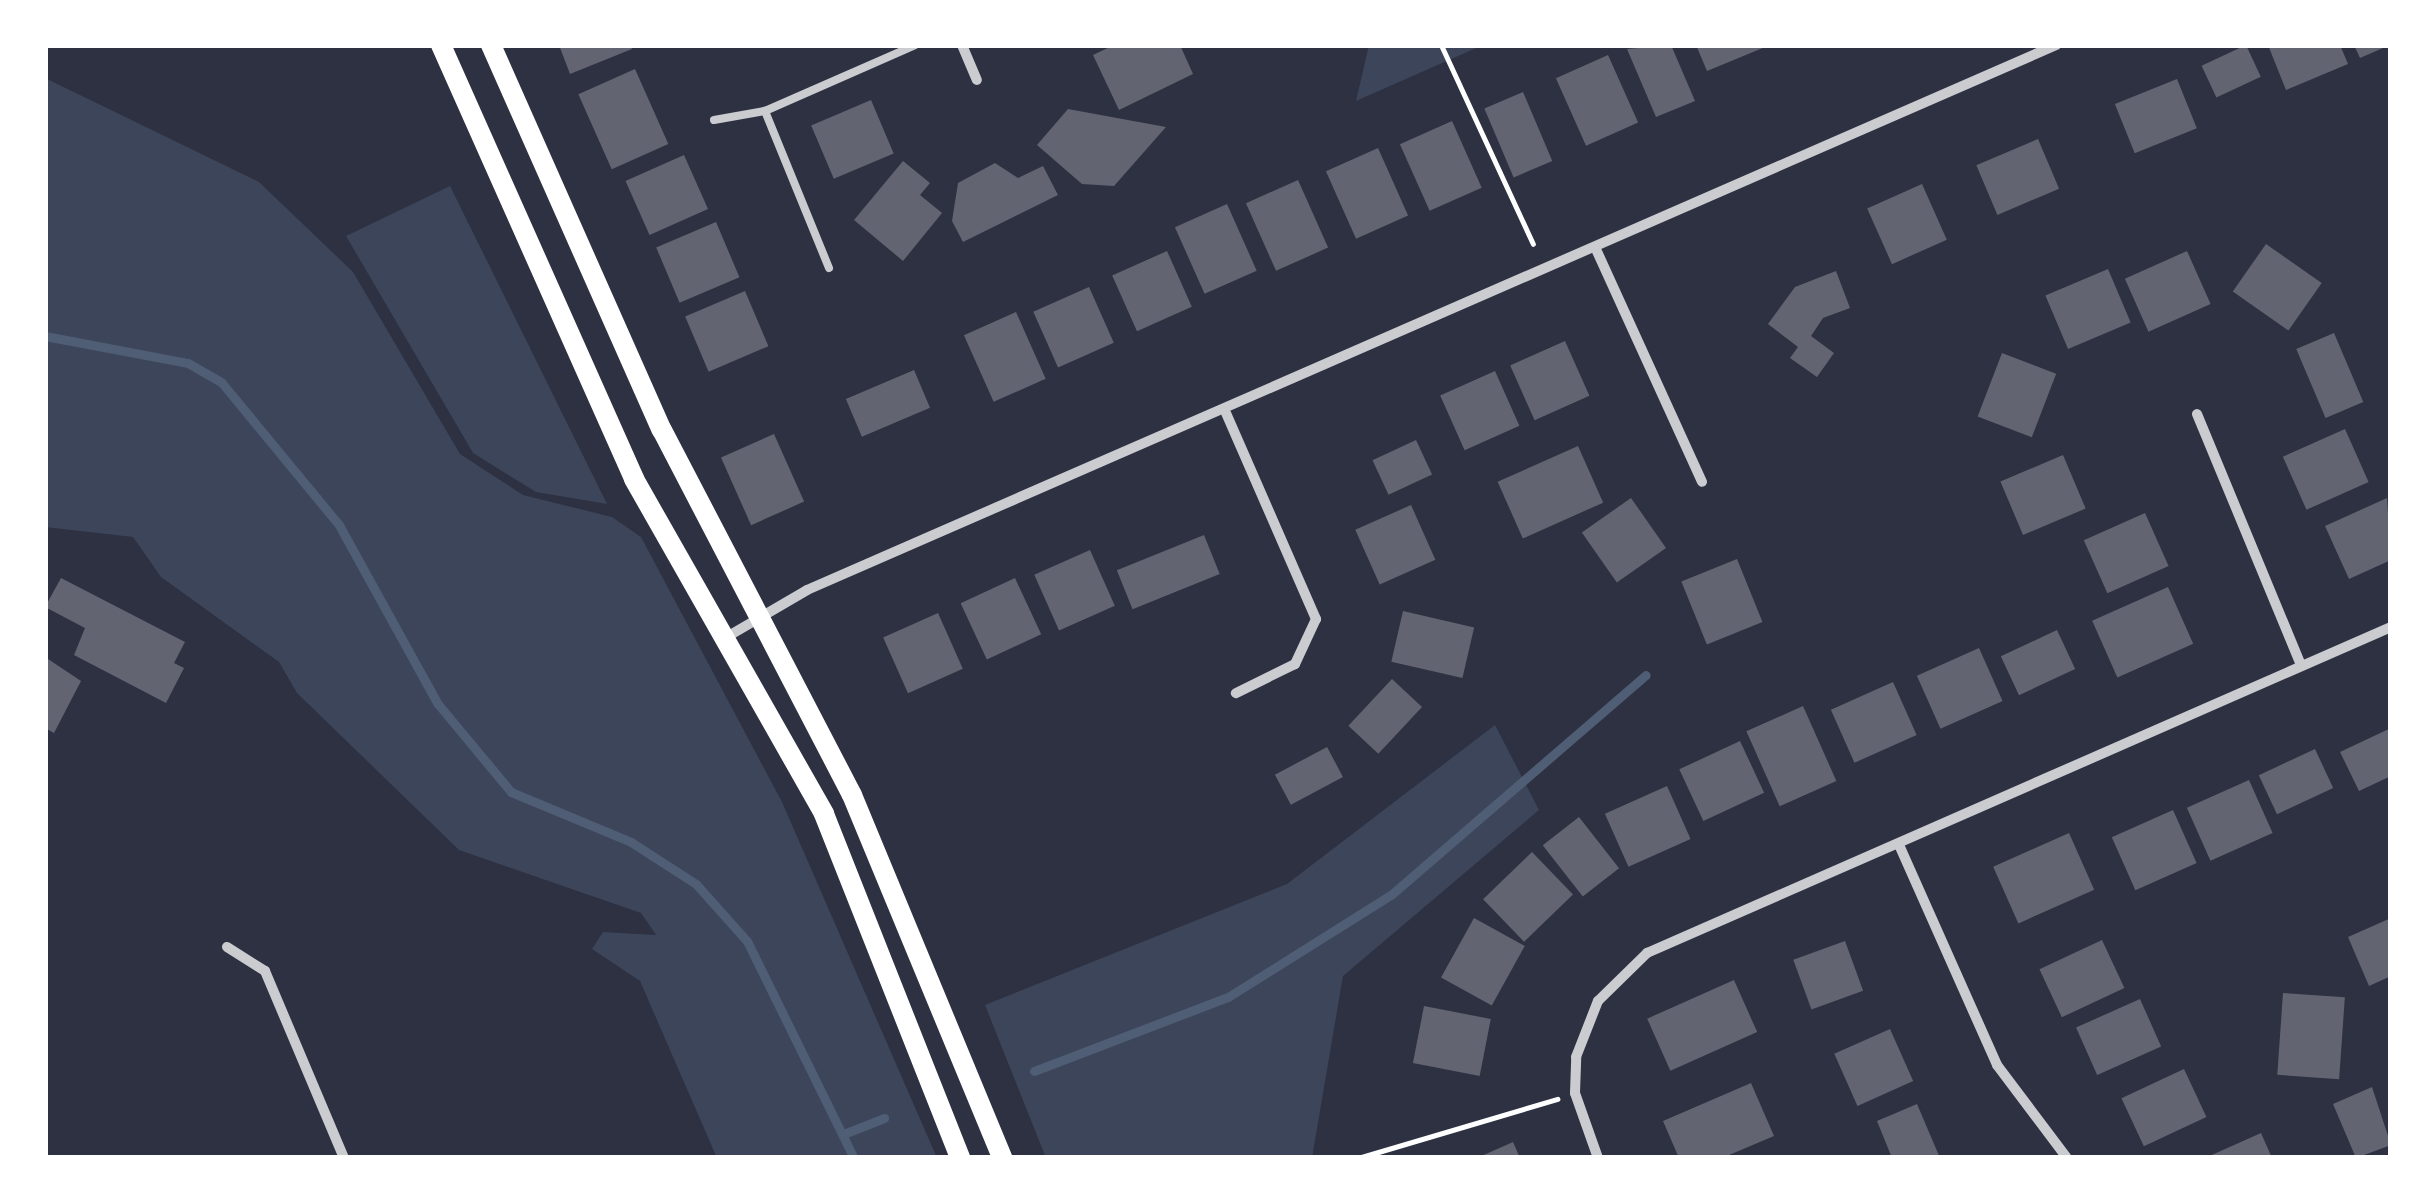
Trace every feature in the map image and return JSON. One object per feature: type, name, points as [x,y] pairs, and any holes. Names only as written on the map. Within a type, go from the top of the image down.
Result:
[{"type":"main road","points":[[441,45],[634,479],[824,814],[960,1158]]},
{"type":"main road","points":[[491,45],[662,430],[763,615],[852,794],[1002,1158]]},
{"type":"street","points":[[962,45],[977,80]]},
{"type":"street","points":[[724,638],[763,615],[2056,45]]},
{"type":"street","points":[[1595,247],[1702,482]]},
{"type":"street","points":[[1226,413],[1316,619],[1295,664],[1236,693]]},
{"type":"street","points":[[2197,414],[2301,665]]},
{"type":"street","points":[[1598,1158],[1574,1093],[1583,1032],[1619,974],[1647,953],[1900,847],[2391,627]]},
{"type":"street","points":[[1900,847],[1998,1065],[2068,1158]]},
{"type":"street","points":[[227,947],[265,971],[344,1158]]},
{"type":"lane","points":[[714,120],[765,111],[914,45]]},
{"type":"lane","points":[[765,111],[829,268]]},
{"type":"path","points":[[1440,45],[1533,244]]},
{"type":"path","points":[[1358,1158],[1558,1098]]},
{"type":"shaded area","points":[[1369,45],[1483,45],[1356,101]]},
{"type":"shaded area","points":[[45,78],[259,182],[353,272],[460,454],[523,495],[612,517],[641,537],[782,802],[937,1158],[717,1158],[640,981],[592,949],[603,932],[656,935],[641,913],[459,850],[297,693],[279,662],[161,577],[133,537],[45,527]]},
{"type":"shaded area","points":[[450,186],[607,504],[536,492],[473,453],[346,236]]},
{"type":"shaded area","points":[[1495,725],[1539,810],[1343,976],[1312,1158],[1046,1158],[985,1005],[1287,884]]},
{"type":"building","points":[[559,45],[630,45],[632,49],[570,74]]},
{"type":"building","points":[[1114,45],[1180,45],[1193,74],[1119,110],[1093,55]]},
{"type":"building","points":[[1671,45],[1695,101],[1656,117],[1627,49]]},
{"type":"building","points":[[1696,45],[1770,45],[1707,71]]},
{"type":"building","points":[[2246,45],[2261,77],[2216,97],[2202,66]]},
{"type":"building","points":[[2268,45],[2340,45],[2348,64],[2286,90]]},
{"type":"building","points":[[2354,45],[2390,45],[2360,58]]},
{"type":"building","points":[[1608,55],[1638,123],[1586,146],[1556,78]]},
{"type":"building","points":[[635,69],[668,144],[612,169],[578,94]]},
{"type":"building","points":[[2177,79],[2197,128],[2135,153],[2115,104]]},
{"type":"building","points":[[1523,92],[1552,161],[1514,177],[1484,108]]},
{"type":"building","points":[[871,100],[894,153],[834,179],[811,125]]},
{"type":"building","points":[[1068,109],[1166,127],[1114,186],[1082,184],[1037,145]]},
{"type":"building","points":[[1452,121],[1482,188],[1430,211],[1400,144]]},
{"type":"building","points":[[2038,139],[2059,189],[1997,215],[1976,165]]},
{"type":"building","points":[[1378,148],[1408,216],[1356,239],[1326,171]]},
{"type":"building","points":[[684,155],[708,209],[650,235],[626,181]]},
{"type":"building","points":[[903,161],[930,183],[920,195],[942,213],[903,261],[854,220]]},
{"type":"building","points":[[995,163],[1018,178],[1043,166],[1058,195],[963,242],[952,221],[958,183]]},
{"type":"building","points":[[1298,180],[1328,248],[1276,271],[1246,203]]},
{"type":"building","points":[[1922,184],[1947,240],[1892,264],[1867,208]]},
{"type":"building","points":[[1227,204],[1257,271],[1205,294],[1175,227]]},
{"type":"building","points":[[716,222],[739,277],[680,303],[656,247]]},
{"type":"building","points":[[2266,244],[2322,283],[2288,331],[2233,292]]},
{"type":"building","points":[[1167,251],[1192,307],[1137,331],[1112,275]]},
{"type":"building","points":[[2187,251],[2211,304],[2148,332],[2125,279]]},
{"type":"building","points":[[2108,269],[2131,322],[2068,349],[2045,296]]},
{"type":"building","points":[[1836,271],[1850,308],[1823,318],[1811,336],[1834,353],[1817,377],[1790,358],[1798,347],[1768,324],[1795,287]]},
{"type":"building","points":[[1089,287],[1114,343],[1058,368],[1033,312]]},
{"type":"building","points":[[745,291],[768,346],[709,372],[685,316]]},
{"type":"building","points":[[1016,312],[1046,379],[994,402],[964,335]]},
{"type":"building","points":[[2334,333],[2363,402],[2326,418],[2296,349]]},
{"type":"building","points":[[1565,341],[1589,396],[1535,420],[1510,365]]},
{"type":"building","points":[[2002,353],[2056,374],[2032,437],[1978,416]]},
{"type":"building","points":[[914,370],[930,408],[862,437],[846,399]]},
{"type":"building","points":[[1495,371],[1519,426],[1465,450],[1440,395]]},
{"type":"building","points":[[2345,429],[2369,482],[2306,510],[2283,457]]},
{"type":"building","points":[[774,434],[804,502],[751,525],[721,458]]},
{"type":"building","points":[[1416,440],[1432,474],[1389,495],[1372,460]]},
{"type":"building","points":[[1578,446],[1603,503],[1523,538],[1498,482]]},
{"type":"building","points":[[2063,455],[2086,508],[2023,535],[2000,482]]},
{"type":"building","points":[[1631,498],[1666,548],[1617,582],[1582,532]]},
{"type":"building","points":[[2387,498],[2391,560],[2349,579],[2325,526]]},
{"type":"building","points":[[1411,505],[1435,560],[1380,585],[1355,530]]},
{"type":"building","points":[[2145,513],[2169,566],[2107,593],[2084,540]]},
{"type":"building","points":[[1204,535],[1220,574],[1133,609],[1117,570]]},
{"type":"building","points":[[1090,550],[1115,606],[1059,631],[1034,575]]},
{"type":"building","points":[[1737,559],[1762,622],[1707,645],[1681,581]]},
{"type":"building","points":[[61,578],[185,642],[174,663],[184,668],[166,703],[74,655],[85,628],[45,607]]},
{"type":"building","points":[[1015,578],[1041,634],[987,660],[961,603]]},
{"type":"building","points":[[2168,587],[2193,644],[2117,677],[2092,621]]},
{"type":"building","points":[[1403,611],[1474,627],[1462,678],[1391,662]]},
{"type":"building","points":[[938,613],[963,669],[908,693],[883,637]]},
{"type":"building","points":[[2057,630],[2075,669],[2019,695],[2001,656]]},
{"type":"building","points":[[1979,648],[2003,701],[1940,729],[1917,676]]},
{"type":"building","points":[[45,657],[81,681],[54,733],[45,728]]},
{"type":"building","points":[[1392,679],[1422,707],[1378,754],[1348,726]]},
{"type":"building","points":[[1893,682],[1917,735],[1854,763],[1831,710]]},
{"type":"building","points":[[1803,706],[1836,781],[1780,806],[1746,731]]},
{"type":"building","points":[[2391,728],[2391,776],[2359,791],[2340,752]]},
{"type":"building","points":[[1740,741],[1764,793],[1703,821],[1679,769]]},
{"type":"building","points":[[1327,747],[1343,777],[1291,805],[1275,775]]},
{"type":"building","points":[[2315,749],[2333,788],[2277,814],[2259,775]]},
{"type":"building","points":[[2249,780],[2273,833],[2210,861],[2187,808]]},
{"type":"building","points":[[1667,786],[1691,839],[1628,867],[1605,814]]},
{"type":"building","points":[[2173,810],[2197,863],[2135,890],[2112,837]]},
{"type":"building","points":[[1579,817],[1619,868],[1583,897],[1543,845]]},
{"type":"building","points":[[2069,833],[2094,890],[2018,923],[1993,867]]},
{"type":"building","points":[[1532,852],[1573,894],[1524,942],[1483,899]]},
{"type":"building","points":[[1474,918],[1525,946],[1492,1006],[1441,977]]},
{"type":"building","points":[[2391,918],[2391,976],[2369,986],[2348,937]]},
{"type":"building","points":[[2102,940],[2124,988],[2062,1017],[2039,969]]},
{"type":"building","points":[[1845,941],[1863,991],[1811,1010],[1793,960]]},
{"type":"building","points":[[1734,980],[1757,1032],[1670,1071],[1647,1019]]},
{"type":"building","points":[[2283,993],[2345,997],[2339,1079],[2277,1075]]},
{"type":"building","points":[[2140,999],[2161,1047],[2097,1075],[2076,1027]]},
{"type":"building","points":[[1424,1006],[1491,1019],[1480,1076],[1413,1063]]},
{"type":"building","points":[[1890,1029],[1913,1081],[1857,1106],[1834,1054]]},
{"type":"building","points":[[2184,1069],[2206,1117],[2144,1146],[2121,1098]]},
{"type":"building","points":[[1751,1083],[1774,1136],[1722,1158],[1679,1158],[1663,1121]]},
{"type":"building","points":[[2372,1087],[2391,1145],[2356,1158],[2333,1104]]},
{"type":"building","points":[[1917,1104],[1940,1158],[1892,1158],[1877,1121]]},
{"type":"building","points":[[2261,1133],[2272,1158],[2205,1158]]},
{"type":"building","points":[[1513,1142],[1520,1158],[1477,1158]]},
{"type":"waterway","points":[[45,336],[188,363],[222,383],[339,525],[438,704],[511,792],[631,842],[696,884],[747,941],[854,1158]]},
{"type":"waterway","points":[[1034,1071],[1228,997],[1392,894],[1646,675]]},
{"type":"waterway","points":[[846,1133],[884,1118]]}]
